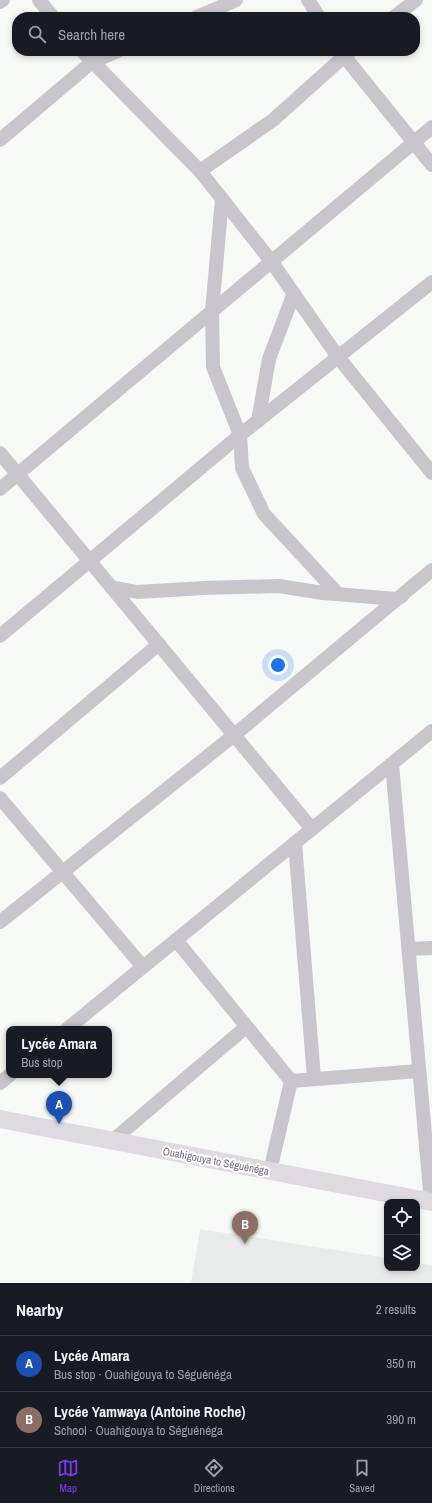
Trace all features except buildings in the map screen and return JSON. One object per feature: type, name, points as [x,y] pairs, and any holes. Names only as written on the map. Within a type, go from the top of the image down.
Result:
[{"type":"main road","name":"Ouahigouya to Séguénéga","points":[[0,1119],[431,1202]]},
{"type":"street","points":[[39,0],[49,12]]},
{"type":"street","points":[[208,12],[236,0]]},
{"type":"street","points":[[308,0],[316,12]]},
{"type":"street","points":[[400,12],[416,0]]},
{"type":"street","points":[[87,56],[200,171],[271,261],[338,357],[432,473]]},
{"type":"street","points":[[0,140],[92,62],[106,56]]},
{"type":"street","points":[[200,171],[272,120],[342,56]]},
{"type":"street","points":[[347,56],[432,165]]},
{"type":"street","points":[[0,489],[432,127]]},
{"type":"street","points":[[222,199],[212,311],[213,368],[240,435],[242,468],[264,514],[338,594]]},
{"type":"street","points":[[0,635],[240,435],[432,283]]},
{"type":"street","points":[[258,421],[270,359],[294,293]]},
{"type":"street","points":[[0,453],[312,829]]},
{"type":"street","points":[[0,922],[234,736],[432,570]]},
{"type":"street","points":[[111,587],[137,592],[279,586],[338,594],[397,599],[432,580]]},
{"type":"street","points":[[0,778],[159,644]]},
{"type":"street","points":[[71,1026],[432,731]]},
{"type":"street","points":[[392,764],[431,1202]]},
{"type":"street","points":[[0,798],[143,967]]},
{"type":"street","points":[[295,843],[314,1078]]},
{"type":"street","points":[[176,940],[291,1081]]},
{"type":"street","points":[[409,950],[432,948]]},
{"type":"street","points":[[112,1141],[246,1027]]},
{"type":"street","points":[[291,1081],[419,1071]]},
{"type":"street","points":[[270,1172],[291,1081]]},
{"type":"shaded area","points":[[200,1229],[384,1258],[384,1271],[420,1271],[420,1263],[432,1265],[432,1283],[191,1283]]},
{"type":"place","name":"Lycée Amara","points":[[59,1124]]},
{"type":"place","name":"Lycée Yamwaya (Antoine Roche)","points":[[245,1244]]}]
